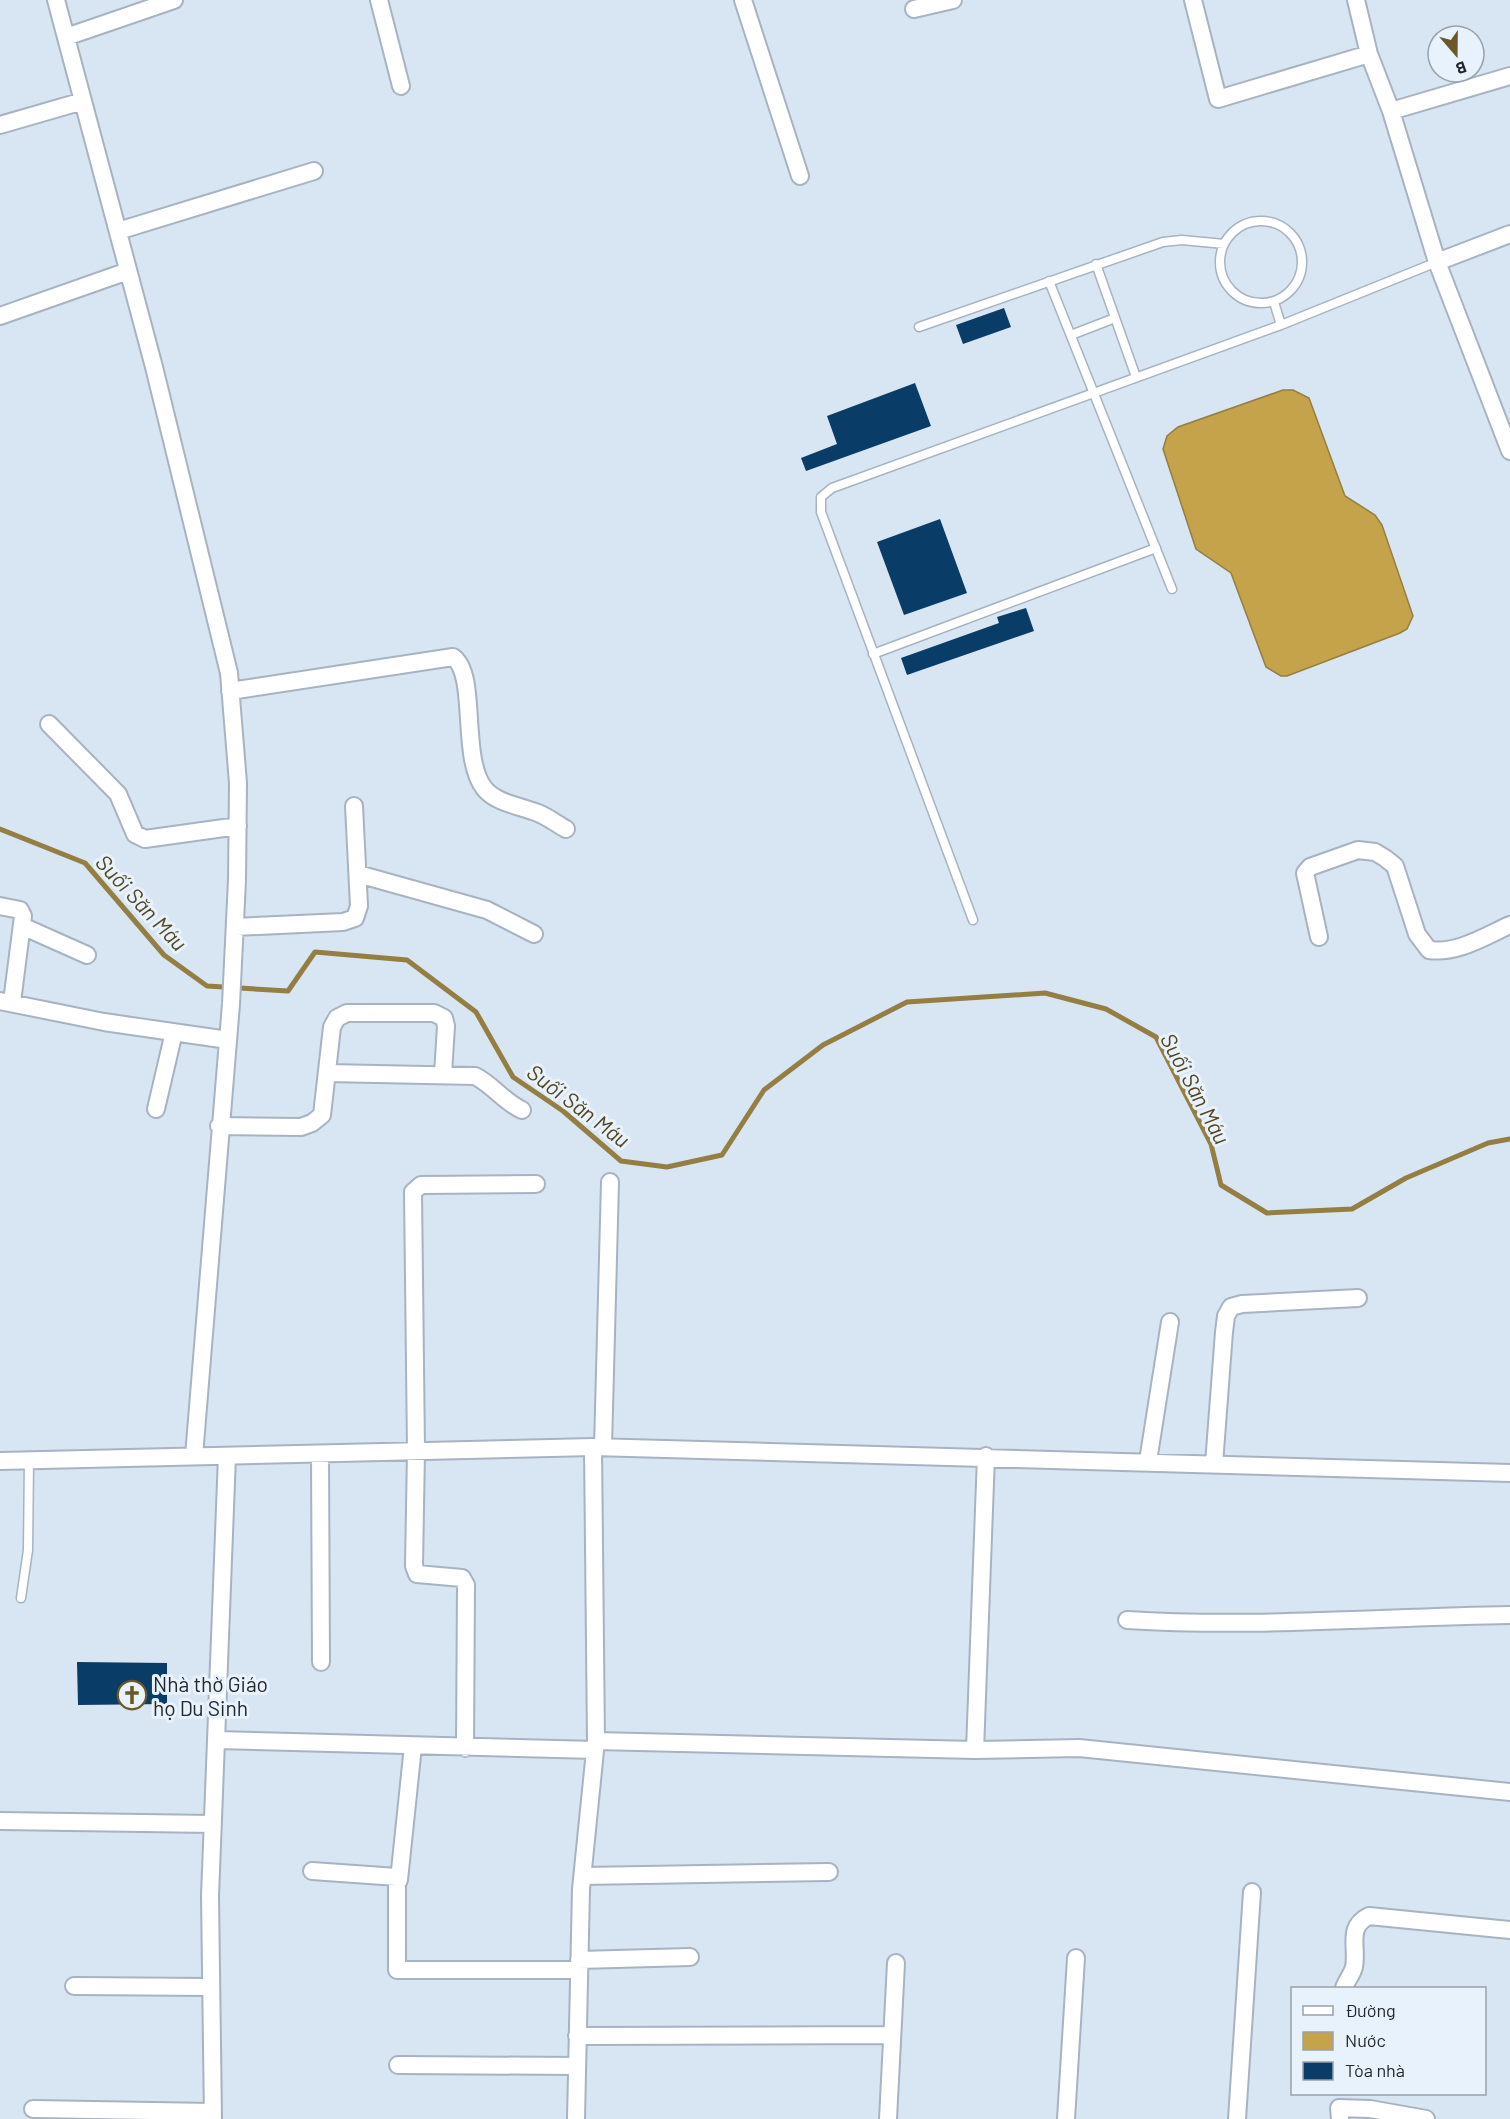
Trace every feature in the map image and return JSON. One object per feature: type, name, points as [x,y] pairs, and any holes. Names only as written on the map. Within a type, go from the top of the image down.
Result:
[{"type":"street","points":[[57,0],[118,231],[226,662],[230,691],[238,783],[235,927],[231,1004],[219,1126],[194,1456]]},
{"type":"street","points":[[66,37],[174,0]]},
{"type":"street","points":[[379,0],[401,86]]},
{"type":"street","points":[[743,0],[800,176]]},
{"type":"street","points":[[914,9],[953,0]]},
{"type":"street","points":[[1193,0],[1218,99],[1369,54]]},
{"type":"street","points":[[1356,0],[1369,54],[1391,111],[1437,262],[1510,451]]},
{"type":"street","points":[[1391,111],[1510,76]]},
{"type":"street","points":[[0,125],[83,101]]},
{"type":"street","points":[[118,231],[314,171]]},
{"type":"street","points":[[1437,262],[1510,234]]},
{"type":"street","points":[[0,316],[128,271]]},
{"type":"street","points":[[230,691],[453,657],[459,661],[466,680],[472,764],[484,788],[493,797],[540,814],[566,829]]},
{"type":"street","points":[[49,724],[118,794],[135,834],[145,839],[238,826]]},
{"type":"street","points":[[235,927],[343,922],[355,918],[359,906],[354,806]]},
{"type":"street","points":[[1319,937],[1305,873],[1310,867],[1358,850],[1375,852],[1395,866],[1417,934],[1429,950],[1443,952],[1461,947],[1510,925]]},
{"type":"street","points":[[358,874],[487,910],[534,934]]},
{"type":"street","points":[[0,906],[20,910],[23,916],[6,1001],[104,1022],[228,1040]]},
{"type":"street","points":[[22,926],[87,955]]},
{"type":"street","points":[[219,1126],[301,1127],[312,1124],[322,1115],[332,1027],[336,1018],[347,1013],[434,1013],[444,1018],[447,1026],[443,1074]]},
{"type":"street","points":[[156,1109],[174,1032]]},
{"type":"street","points":[[327,1073],[475,1076],[487,1082],[506,1102],[522,1110]]},
{"type":"street","points":[[576,2119],[583,1876],[595,1746],[598,1447],[610,1182]]},
{"type":"street","points":[[465,1748],[466,1585],[462,1578],[415,1572],[413,1558],[416,1451],[413,1192],[421,1185],[536,1184]]},
{"type":"street","points":[[1214,1464],[1224,1332],[1226,1316],[1231,1307],[1242,1304],[1358,1298]]},
{"type":"street","points":[[1148,1461],[1170,1322]]},
{"type":"street","points":[[0,1461],[598,1447],[986,1456],[1510,1473]]},
{"type":"street","points":[[320,1454],[321,1662]]},
{"type":"street","points":[[33,2109],[213,2116],[209,1987],[227,1456]]},
{"type":"street","points":[[975,1750],[986,1456]]},
{"type":"street","points":[[1127,1620],[1189,1624],[1510,1615]]},
{"type":"street","points":[[217,1740],[465,1748],[595,1746],[975,1750],[1079,1748],[1510,1792]]},
{"type":"street","points":[[413,1746],[399,1880],[397,1970],[579,1965],[690,1957]]},
{"type":"street","points":[[0,1821],[213,1824]]},
{"type":"street","points":[[312,1871],[394,1875],[399,1880]]},
{"type":"street","points":[[583,1876],[829,1872]]},
{"type":"street","points":[[1237,2119],[1252,1892]]},
{"type":"street","points":[[1345,1987],[1354,1966],[1354,1929],[1360,1920],[1369,1916],[1510,1930]]},
{"type":"street","points":[[1066,2119],[1076,1958]]},
{"type":"street","points":[[888,2119],[896,1963]]},
{"type":"street","points":[[74,1986],[209,1987]]},
{"type":"street","points":[[577,2036],[891,2035]]},
{"type":"street","points":[[398,2066],[577,2066]]},
{"type":"street","points":[[1340,2107],[1370,2109],[1426,2119]]},
{"type":"lane","points":[[1257,221],[1270,222],[1283,227],[1300,247],[1303,261],[1302,274],[1291,291],[1274,302],[1260,304],[1246,301],[1234,294],[1225,284],[1220,271],[1220,257],[1224,244],[1232,233],[1244,225],[1257,221]]},
{"type":"lane","points":[[919,327],[1096,264],[1173,240],[1224,244]]},
{"type":"lane","points":[[973,920],[820,512],[821,497],[832,488],[1281,325],[1437,262]]},
{"type":"lane","points":[[1096,264],[1136,377]]},
{"type":"lane","points":[[1049,281],[1172,589]]},
{"type":"lane","points":[[1274,302],[1281,325]]},
{"type":"lane","points":[[1071,335],[1115,318]]},
{"type":"lane","points":[[873,654],[1156,548]]},
{"type":"lane","points":[[21,1598],[28,1550],[29,1460]]},
{"type":"water","points":[[1283,390],[1293,390],[1309,398],[1345,496],[1375,515],[1382,525],[1413,616],[1407,629],[1400,633],[1287,676],[1281,676],[1266,667],[1231,573],[1196,549],[1163,449],[1167,436],[1178,427]]},
{"type":"building","points":[[1004,308],[1011,327],[963,344],[956,325]]},
{"type":"building","points":[[915,383],[931,426],[806,471],[801,458],[837,444],[827,416]]},
{"type":"building","points":[[940,519],[967,593],[904,615],[877,542]]},
{"type":"building","points":[[1026,608],[1034,631],[907,675],[901,658],[999,623],[997,617]]},
{"type":"building","points":[[77,1662],[167,1663],[167,1704],[78,1705]]},
{"type":"waterway","name":"Suối Săn Máu","points":[[0,829],[85,863],[164,955],[207,986],[288,991],[315,952],[407,960],[476,1012],[513,1077],[563,1111],[621,1161],[667,1167],[722,1155],[764,1090],[823,1045],[907,1002],[1045,993],[1106,1009],[1156,1037],[1211,1144],[1221,1185],[1267,1213],[1352,1209],[1406,1178],[1488,1143],[1510,1139]]},
{"type":"place","name":"Nhà thờ Giáo họ Du Sinh","points":[[132,1695]]}]
